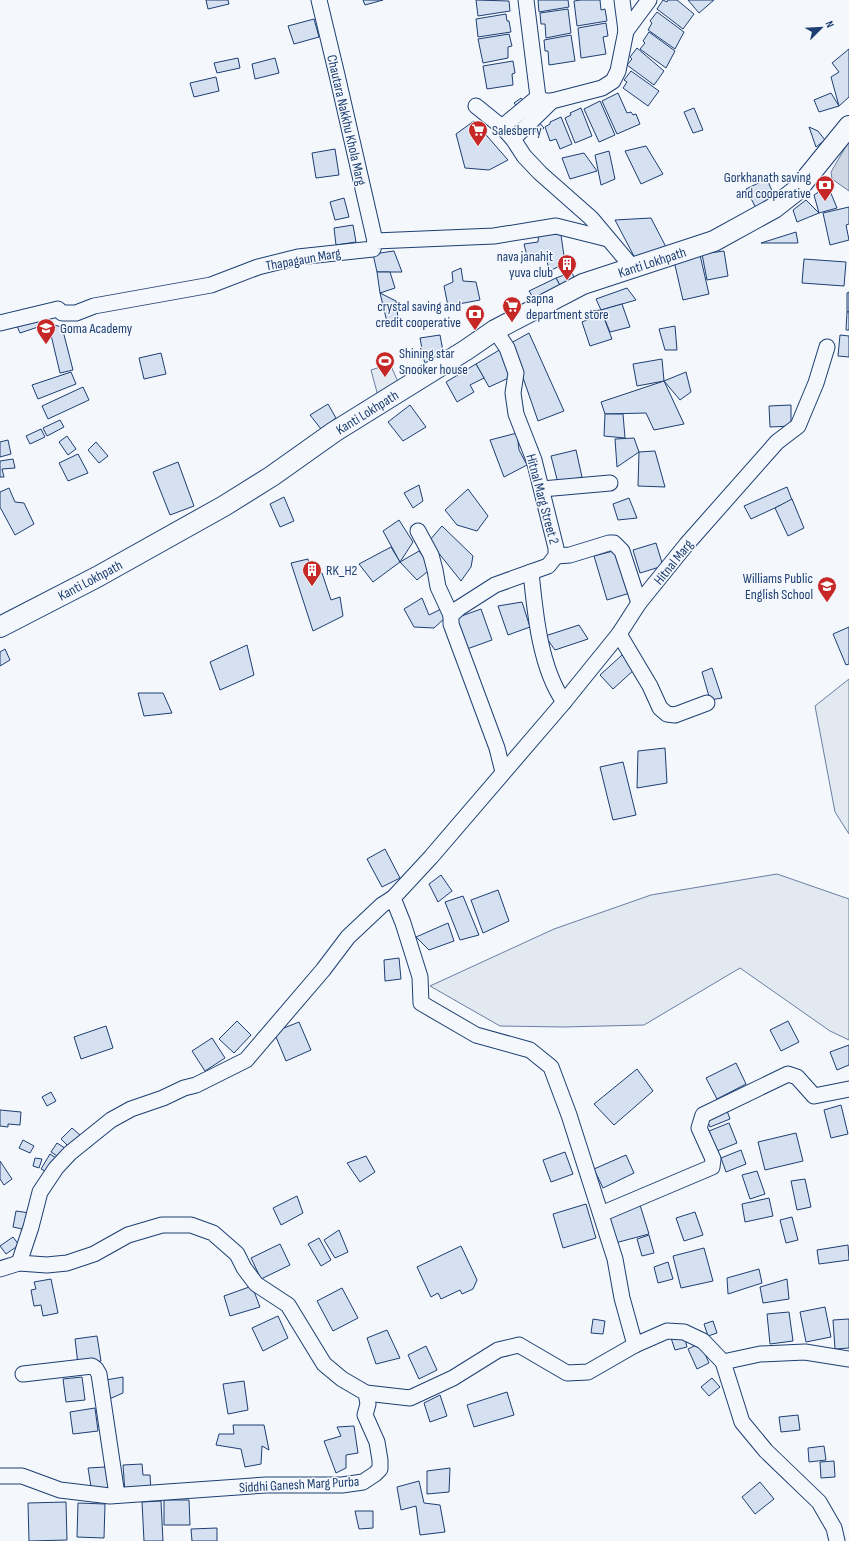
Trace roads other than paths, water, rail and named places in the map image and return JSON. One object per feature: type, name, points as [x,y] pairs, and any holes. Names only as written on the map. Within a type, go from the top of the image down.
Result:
[{"type":"main road","name":"Kanti Lokhpath","points":[[0,627],[97,577],[224,506],[272,476],[334,432],[466,350],[495,330],[583,284],[714,241],[774,208],[797,190],[849,126]]},
{"type":"street","name":"Chautara Nakkhu Khola Marg","points":[[318,0],[338,75],[375,241]]},
{"type":"street","points":[[513,139],[545,99],[526,0]]},
{"type":"street","points":[[502,127],[545,99],[602,88],[613,81],[618,71],[626,31],[622,0]]},
{"type":"street","points":[[626,31],[650,0]]},
{"type":"street","points":[[476,106],[502,127],[513,139],[524,156],[540,173],[591,218],[633,268]]},
{"type":"street","points":[[375,241],[494,236],[556,226],[608,239]]},
{"type":"street","name":"Thapagaun Marg","points":[[0,323],[58,309],[62,313],[76,313],[94,306],[211,285],[258,267],[298,257],[373,249],[375,241]]},
{"type":"street","name":"Hitnal Marg Street 2","points":[[451,615],[459,608],[495,585],[548,566],[556,556],[556,548],[534,460],[516,414],[513,393],[516,373],[507,348],[495,330]]},
{"type":"street","name":"Hitnal Marg","points":[[19,1263],[31,1227],[40,1192],[56,1168],[70,1153],[111,1120],[131,1109],[203,1082],[246,1060],[323,970],[348,937],[382,905],[393,898],[430,857],[564,702],[619,634],[640,603],[686,545],[777,442],[798,426],[816,383],[827,347]]},
{"type":"street","points":[[542,489],[610,483]]},
{"type":"street","points":[[418,531],[431,555],[438,587],[451,615],[451,624],[497,748],[503,772]]},
{"type":"street","points":[[556,556],[570,555],[609,543],[614,543],[622,551],[640,603]]},
{"type":"street","points":[[531,572],[534,606],[542,648],[557,692],[564,702]]},
{"type":"street","points":[[619,634],[650,686],[660,708],[667,714],[675,715],[707,703]]},
{"type":"street","points":[[393,898],[403,923],[420,976],[421,1003],[476,1036],[530,1050],[551,1067],[615,1259],[622,1298],[635,1345]]},
{"type":"street","points":[[601,1214],[712,1167],[712,1159],[699,1128],[703,1115],[718,1107],[788,1074],[797,1077],[814,1096],[849,1089]]},
{"type":"street","points":[[0,1269],[19,1263],[47,1265],[67,1263],[94,1254],[128,1235],[162,1225],[191,1225],[213,1233],[237,1254],[244,1268],[256,1284],[288,1305],[324,1364],[342,1379],[366,1393],[410,1398],[453,1378],[498,1350],[519,1345],[567,1373],[588,1372],[635,1345],[667,1331],[684,1332],[703,1341],[723,1362],[742,1422],[766,1451],[819,1502],[834,1528],[837,1535],[837,1541]]},
{"type":"street","points":[[723,1362],[760,1354],[805,1352],[849,1359]]},
{"type":"street","points":[[24,1374],[92,1366],[96,1369],[99,1374],[117,1495]]},
{"type":"street","name":"Siddhi Ganesh Marg Purba","points":[[0,1476],[22,1476],[60,1490],[110,1496],[258,1486],[363,1482],[380,1469],[377,1442],[365,1416],[368,1404],[366,1393]]},
{"type":"place","name":"Salesberry","points":[[478,147]]},
{"type":"place","name":"Gorkhanath saving and cooperative","points":[[825,202]]},
{"type":"place","name":"nava janahit yuva club","points":[[567,281]]},
{"type":"place","name":"sapna department store","points":[[512,323]]},
{"type":"place","name":"crystal saving and credit cooperative","points":[[475,331]]},
{"type":"place","name":"Goma Academy","points":[[46,345]]},
{"type":"place","name":"Shining star Snooker house","points":[[385,378]]},
{"type":"place","name":"RK_H2","points":[[312,587]]},
{"type":"place","name":"Williams Public English School","points":[[827,603]]}]
